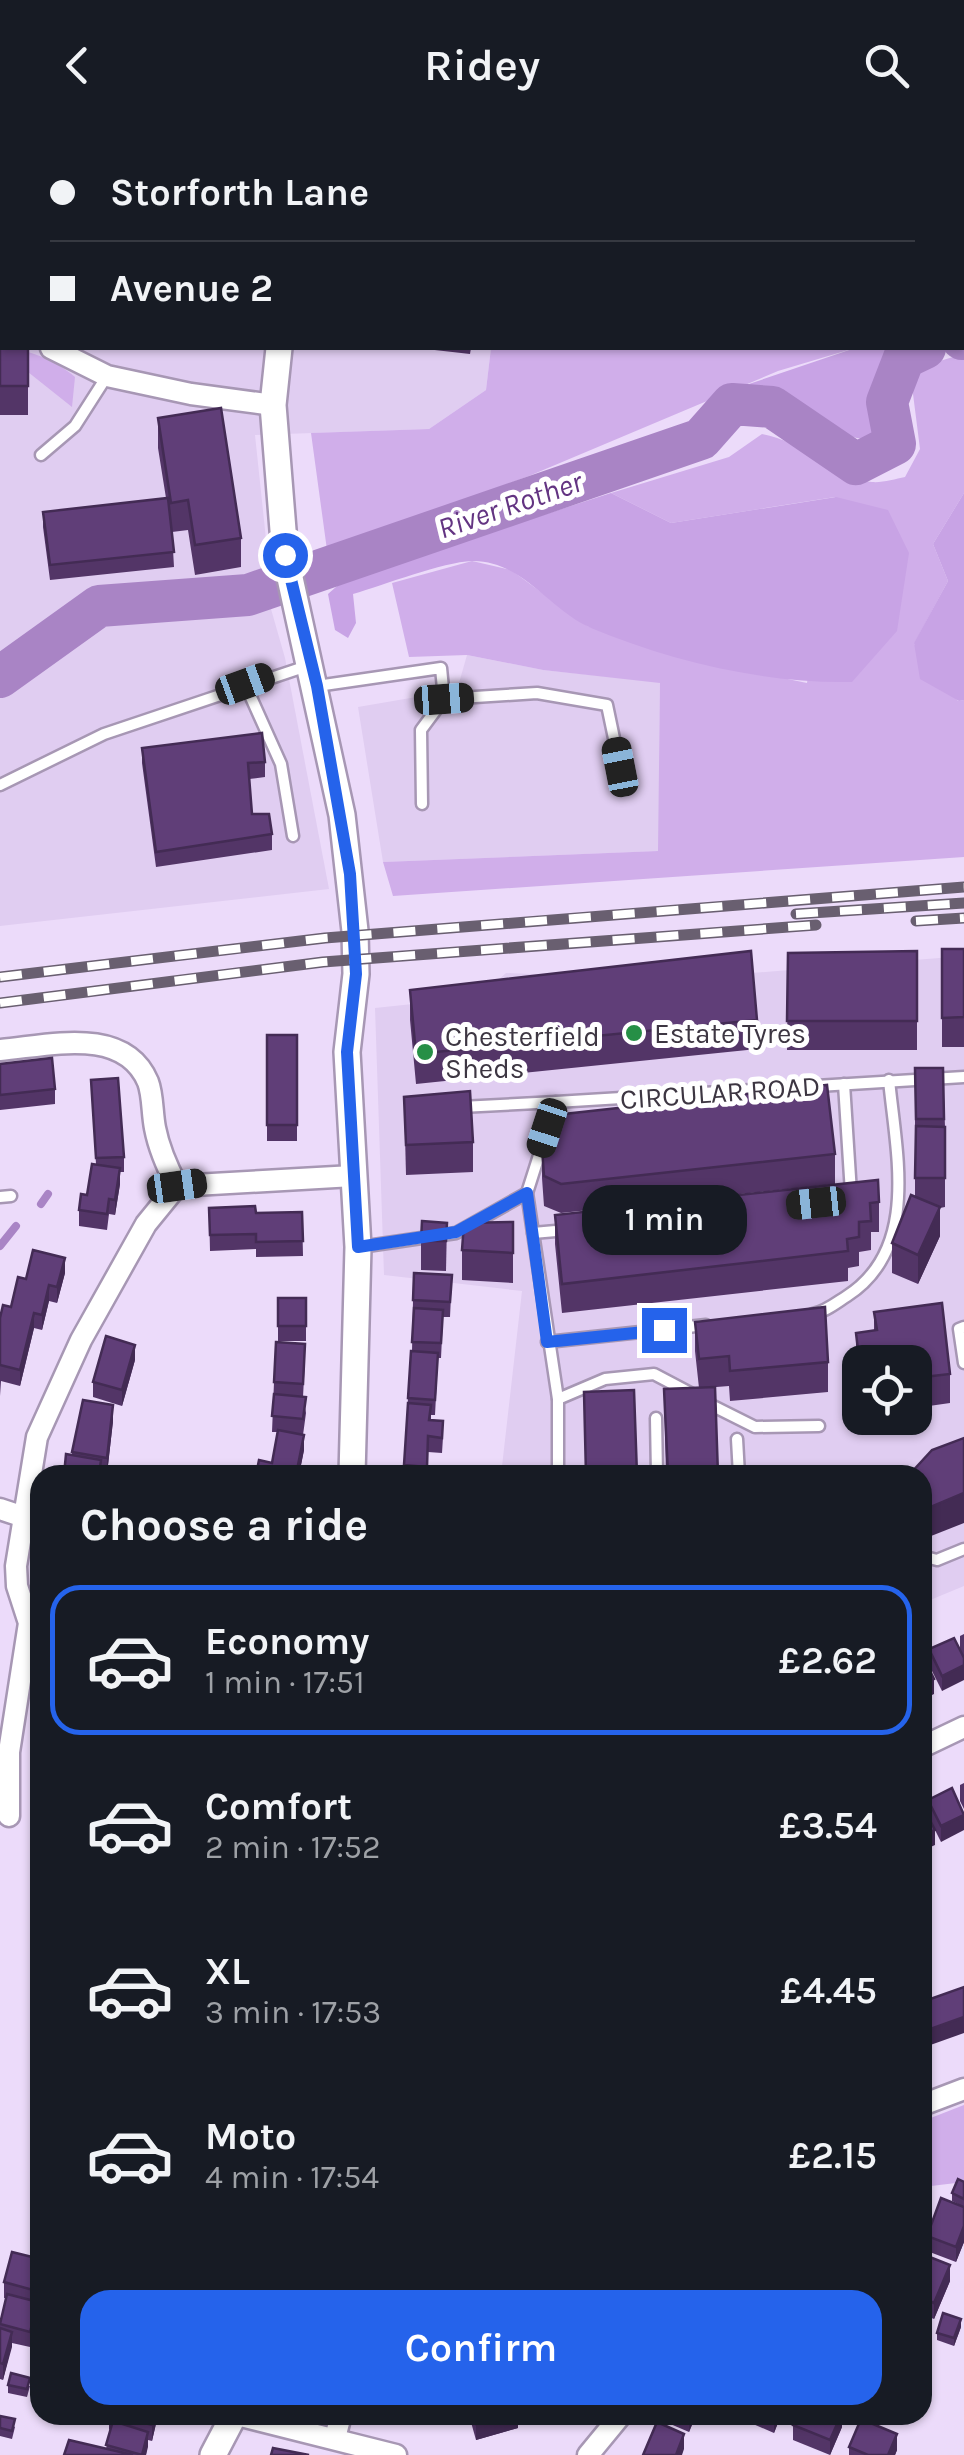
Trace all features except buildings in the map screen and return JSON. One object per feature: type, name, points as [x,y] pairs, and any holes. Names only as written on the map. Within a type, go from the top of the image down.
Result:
[{"type":"street","points":[[55,350],[108,376],[191,394],[273,404]]},
{"type":"street","points":[[279,350],[273,404],[285,555],[342,815],[354,931],[356,974],[347,1052],[358,1247],[352,1465]]},
{"type":"street","points":[[0,1050],[92,1043],[116,1048],[136,1062],[148,1083],[156,1132],[177,1186]]},
{"type":"street","points":[[31,1465],[37,1437],[81,1340],[146,1224],[177,1186],[353,1176]]},
{"type":"street","points":[[9,1816],[4,1752],[28,1644],[28,1623],[16,1586],[21,1516],[30,1472]]},
{"type":"street","points":[[0,1509],[21,1516]]},
{"type":"street","points":[[932,1742],[964,1727]]},
{"type":"street","points":[[932,2101],[964,2089]]},
{"type":"street","points":[[213,2455],[230,2425]]},
{"type":"street","points":[[278,2425],[396,2455]]},
{"type":"street","points":[[335,2438],[339,2425]]},
{"type":"street","points":[[588,2455],[613,2425]]},
{"type":"lane","points":[[41,455],[75,426],[108,376]]},
{"type":"lane","points":[[0,785],[104,734],[245,684],[314,675],[442,668],[444,699],[421,730],[422,804]]},
{"type":"lane","points":[[245,684],[281,764],[292,836]]},
{"type":"lane","points":[[444,699],[537,693],[608,705],[620,767]]},
{"type":"lane","name":"CIRCULAR ROAD","points":[[440,1108],[964,1077]]},
{"type":"lane","points":[[800,1316],[820,1313],[868,1282],[888,1248],[900,1199],[889,1080]]},
{"type":"lane","points":[[832,1201],[851,1199],[844,1084]]},
{"type":"lane","points":[[556,1102],[527,1193],[558,1399],[558,1465]]},
{"type":"lane","points":[[358,1247],[456,1232],[527,1193]]},
{"type":"lane","points":[[533,1234],[589,1227]]},
{"type":"lane","points":[[547,1342],[722,1324]]},
{"type":"lane","points":[[964,1326],[959,1329],[964,1363]]},
{"type":"lane","points":[[558,1399],[605,1379],[654,1374],[755,1427],[819,1426]]},
{"type":"lane","points":[[656,1418],[657,1465]]},
{"type":"lane","points":[[737,1439],[738,1465]]},
{"type":"lane","points":[[932,1559],[964,1548]]},
{"type":"shaded area","points":[[0,350],[491,350],[486,390],[429,429],[255,435],[270,577],[59,619],[0,664]]},
{"type":"shaded area","points":[[0,350],[21,350],[41,356],[75,377],[72,407],[28,372],[0,372]]},
{"type":"shaded area","points":[[491,350],[848,350],[778,371],[529,476],[327,550],[311,433],[429,429],[486,390]]},
{"type":"shaded area","points":[[849,350],[895,350],[878,395],[878,436],[852,437],[800,404],[743,386]]},
{"type":"shaded area","points":[[953,357],[964,358],[964,493],[933,544],[948,581],[914,644],[958,701],[964,700],[964,857],[393,896],[383,862],[658,851],[660,683],[543,670],[467,655],[409,657],[392,583],[472,561],[511,570],[587,626],[680,657],[807,683],[835,497],[671,523],[611,493],[729,457],[762,434],[792,444],[860,480],[880,482],[905,477],[920,449],[912,386],[920,367]]},
{"type":"shaded area","points":[[611,493],[671,523],[836,497],[888,510],[909,553],[897,631],[852,682],[752,674],[653,651],[591,628],[521,577],[490,563],[472,561],[353,594],[356,623],[348,638],[335,630],[328,594],[345,579]]},
{"type":"shaded area","points":[[964,493],[964,700],[959,701],[920,679],[914,643],[948,581],[933,544]]},
{"type":"shaded area","points":[[269,602],[285,658],[329,889],[0,926],[0,689],[100,616]]},
{"type":"shaded area","points":[[467,655],[543,670],[660,682],[659,851],[383,862],[358,707],[457,690]]},
{"type":"shaded area","points":[[964,956],[964,1586],[932,1599],[932,1465],[502,1465],[522,1291],[384,1275],[375,1008],[479,997],[506,973],[664,980]]},
{"type":"shaded area","points":[[964,2105],[964,2182],[932,2186],[932,2117]]},
{"type":"waterway","name":"River Rother","points":[[0,677],[99,606],[248,595],[701,439],[732,404],[772,407],[856,464],[895,444],[887,402],[904,358],[921,350]]},
{"type":"waterway","points":[[41,1204],[48,1194]]},
{"type":"waterway","points":[[0,1246],[16,1226]]},
{"type":"railway","points":[[0,977],[325,938],[964,887]]},
{"type":"railway","points":[[796,914],[964,903]]},
{"type":"railway","points":[[916,921],[964,918]]},
{"type":"railway","points":[[0,1003],[323,962],[816,925]]},
{"type":"place","name":"Estate Tyres","points":[[634,1033]]},
{"type":"place","name":"Chesterfield Sheds","points":[[425,1052]]},
{"type":"route","points":[[285,555],[317,686],[350,874],[356,974],[347,1052],[358,1247],[456,1232],[527,1193],[547,1342],[664,1330]]}]
